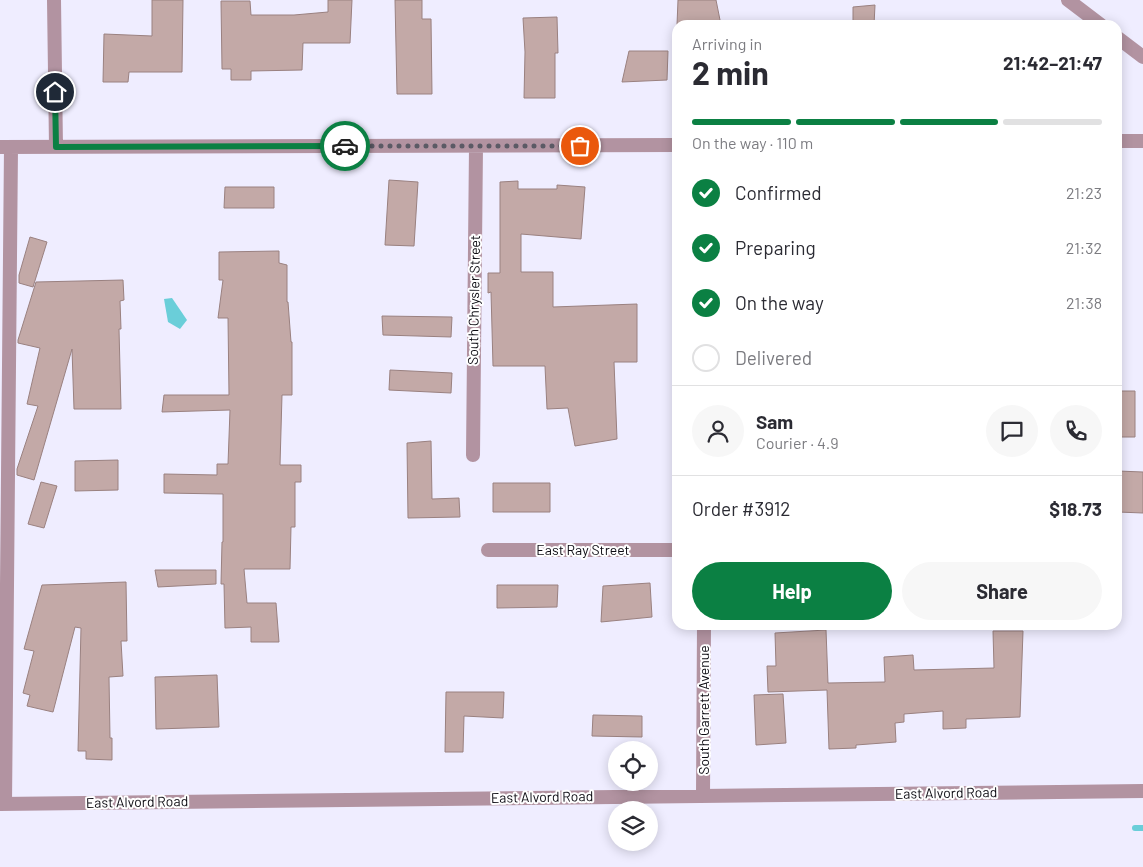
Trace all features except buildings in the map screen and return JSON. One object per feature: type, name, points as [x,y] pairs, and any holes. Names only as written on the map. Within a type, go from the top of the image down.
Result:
[{"type":"street","points":[[54,0],[56,147]]},
{"type":"street","points":[[1068,0],[1094,20]]},
{"type":"street","points":[[1122,41],[1143,58]]},
{"type":"street","points":[[1122,141],[1143,141]]},
{"type":"street","points":[[2,804],[6,147],[672,145]]},
{"type":"street","name":"South Chrysler Street","points":[[473,455],[476,146]]},
{"type":"street","name":"East Ray Street","points":[[488,550],[672,550]]},
{"type":"street","name":"South Garrett Avenue","points":[[703,796],[704,630]]},
{"type":"street","name":"East Alvord Road","points":[[2,804],[1143,791]]},
{"type":"water","points":[[172,298],[187,320],[180,329],[168,322],[164,299]]},
{"type":"waterway","points":[[1135,828],[1143,828]]},
{"type":"way so far","points":[[345,146],[580,146]]},
{"type":"route","points":[[55,92],[56,147],[345,146]]}]
